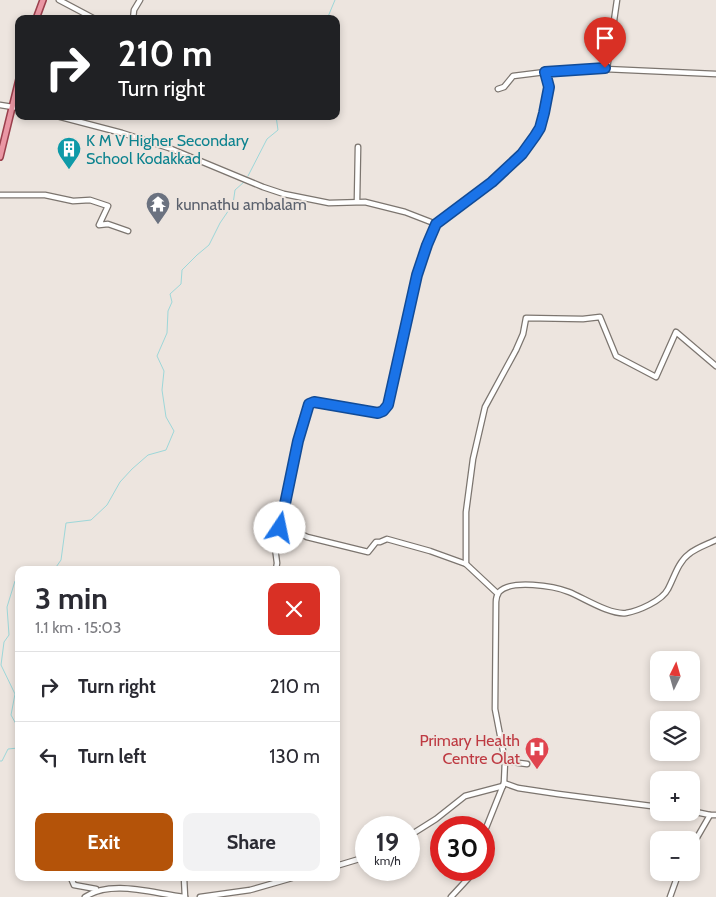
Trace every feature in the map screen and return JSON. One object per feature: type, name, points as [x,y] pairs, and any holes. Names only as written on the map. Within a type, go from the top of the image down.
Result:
[{"type":"main road","points":[[37,15],[43,0]]},
{"type":"main road","points":[[0,158],[15,92]]},
{"type":"street","points":[[59,0],[87,15]]},
{"type":"street","points":[[133,15],[140,0]]},
{"type":"street","points":[[607,68],[617,0]]},
{"type":"street","points":[[498,88],[504,87],[513,76],[607,68],[716,74]]},
{"type":"street","points":[[277,566],[274,540],[280,528],[298,441],[309,404],[314,402],[378,413],[383,411],[388,405],[417,275],[436,224],[492,182],[522,154],[535,136],[540,128],[549,87],[545,72]]},
{"type":"street","points":[[0,105],[15,107]]},
{"type":"street","points":[[72,120],[169,148],[289,196],[329,203],[358,201],[405,212],[436,224]]},
{"type":"street","points":[[358,146],[358,201]]},
{"type":"street","points":[[0,195],[29,194],[59,197],[73,201],[90,200],[108,206],[99,225],[108,224],[128,231]]},
{"type":"street","points":[[466,564],[466,512],[473,459],[485,407],[516,350],[523,334],[526,318],[583,319],[600,317],[616,356],[656,377],[676,332],[716,366]]},
{"type":"street","points":[[280,528],[287,528],[307,537],[368,552],[376,542],[387,539],[430,551],[466,564],[498,593]]},
{"type":"street","points":[[491,816],[504,784],[504,761],[496,709],[496,602],[498,593],[519,584],[542,586],[568,592],[600,607],[624,613],[647,606],[667,592],[676,570],[688,554],[716,540]]},
{"type":"street","points":[[504,761],[527,764]]},
{"type":"street","points":[[420,829],[465,796],[504,784],[558,794],[650,806]]},
{"type":"street","points":[[700,813],[716,815]]},
{"type":"street","points":[[700,832],[710,815]]},
{"type":"street","points":[[340,865],[355,860]]},
{"type":"street","points":[[72,881],[74,885],[78,887],[100,890],[136,888],[184,897],[184,881]]},
{"type":"street","points":[[200,897],[250,890],[282,881]]},
{"type":"street","points":[[451,897],[466,881]]},
{"type":"street","points":[[670,897],[676,881]]},
{"type":"street","points":[[85,897],[100,890]]},
{"type":"waterway","points":[[329,15],[335,0]]},
{"type":"waterway","points":[[248,176],[267,139],[278,130],[277,120]]},
{"type":"waterway","points":[[57,566],[61,560],[66,523],[91,520],[107,505],[120,482],[132,469],[148,455],[166,450],[174,431],[166,417],[162,390],[164,371],[157,356],[167,333],[168,311],[172,302],[170,294],[181,284],[182,270],[209,245],[220,223],[233,204],[235,190],[244,182]]},
{"type":"waterway","points":[[15,581],[7,607],[9,635],[4,642],[1,665],[15,694]]},
{"type":"waterway","points":[[15,694],[11,715],[15,722]]},
{"type":"waterway","points":[[0,761],[2,761],[8,749],[15,748]]},
{"type":"place","name":"K M V Higher Secondary School Kodakkad","points":[[69,170]]},
{"type":"place","name":"kunnathu ambalam","points":[[158,225]]},
{"type":"place","name":"Primary Health Centre Olat","points":[[537,770]]},
{"type":"route","points":[[280,528],[290,474],[304,415],[309,404],[314,402],[378,413],[386,409],[417,275],[436,224],[492,182],[527,148],[540,128],[544,113],[549,87],[545,72],[605,68]]}]
